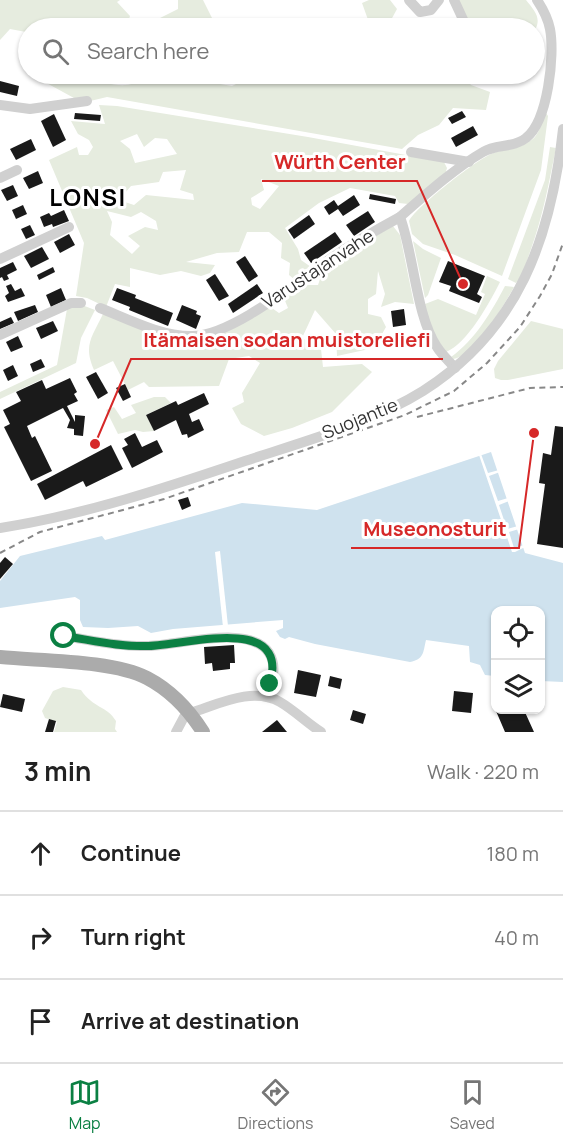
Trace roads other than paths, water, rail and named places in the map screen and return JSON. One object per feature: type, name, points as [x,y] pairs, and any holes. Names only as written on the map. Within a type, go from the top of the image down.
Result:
[{"type":"main road","points":[[0,657],[114,667],[134,672],[171,695],[190,713],[203,732]]},
{"type":"street","points":[[408,0],[420,12],[431,10],[439,0]]},
{"type":"street","points":[[454,0],[462,18]]},
{"type":"street","name":"Varustajanvahe","points":[[100,308],[151,328],[186,336],[203,335],[228,326],[373,231],[400,217],[486,150],[525,139],[538,123],[552,46],[548,21],[537,0]]},
{"type":"street","points":[[0,105],[30,109],[87,101]]},
{"type":"street","name":"Suojantie","points":[[0,528],[57,517],[150,493],[332,432],[390,409],[422,392],[455,368],[492,329],[520,289],[547,222],[563,129]]},
{"type":"street","points":[[411,152],[469,162]]},
{"type":"street","points":[[0,178],[17,170]]},
{"type":"street","points":[[400,217],[425,320],[436,346],[455,368]]},
{"type":"street","points":[[0,258],[69,227]]},
{"type":"street","points":[[0,335],[71,303],[81,303]]},
{"type":"street","points":[[64,636],[146,646],[219,638],[259,642],[267,649],[274,665],[270,684],[264,696]]},
{"type":"street","points":[[176,732],[184,717],[190,713],[244,696],[264,696],[278,701],[316,729]]},
{"type":"water","points":[[491,452],[525,553],[563,563],[563,682],[545,681],[545,606],[491,606],[491,676],[485,675],[480,665],[470,662],[469,646],[426,640],[420,657],[410,662],[289,637],[285,639],[280,637],[276,631],[283,628],[283,620],[173,629],[151,633],[138,626],[83,627],[80,620],[80,600],[75,597],[0,608],[0,581],[20,556],[102,536],[105,540],[242,503],[317,510]]},
{"type":"railway","points":[[0,553],[40,532],[164,499],[405,415],[454,391],[487,363],[520,327],[552,274],[563,243]]},
{"type":"railway","points":[[417,417],[530,388],[563,387]]},
{"type":"place","name":"Würth Center","points":[[463,284]]},
{"type":"place","name":"Museonosturit","points":[[534,433]]},
{"type":"place","name":"Itämaisen sodan muistoreliefi","points":[[95,444]]},
{"type":"district","name":"LONSI","points":[[88,198]]}]
